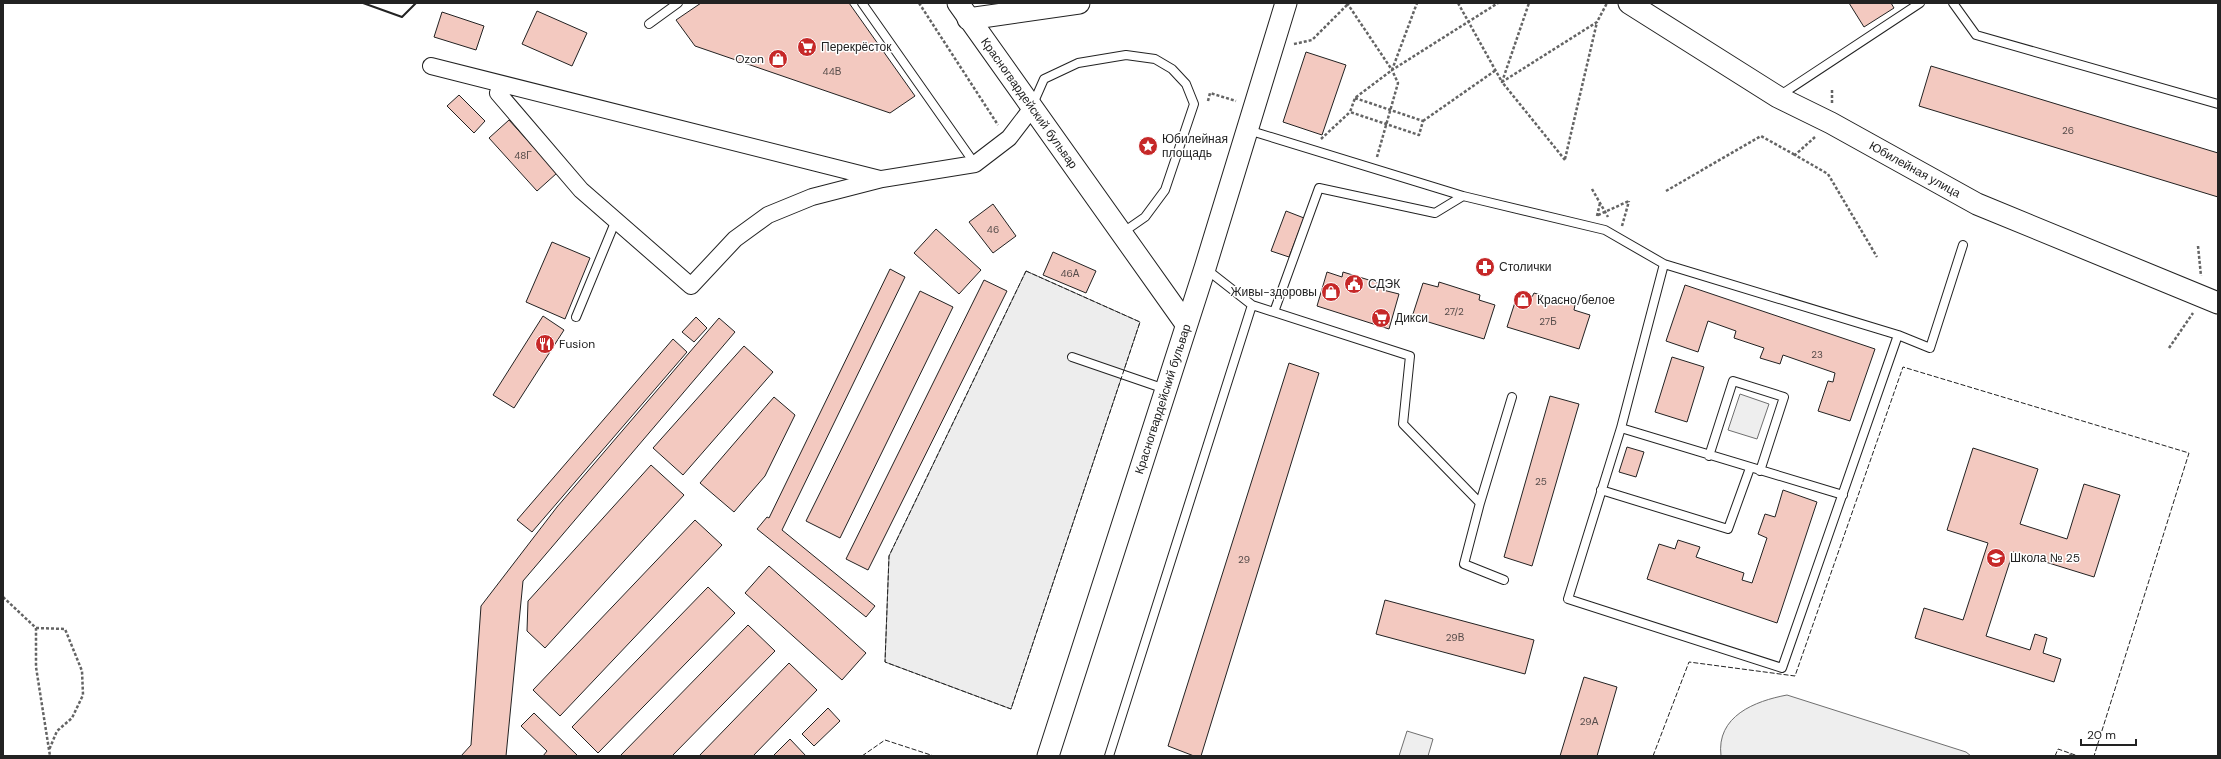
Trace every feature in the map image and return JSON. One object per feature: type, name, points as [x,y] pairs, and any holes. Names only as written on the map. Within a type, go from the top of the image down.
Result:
[{"type":"street","points":[[963,11],[1079,3]]},
{"type":"street","points":[[1186,324],[1205,268],[1286,3]]},
{"type":"street","name":"Юбилейная улица","points":[[1629,3],[1778,97],[1831,123],[1977,204],[2218,303]]},
{"type":"street","name":"Красногвардейский бульвар","points":[[963,11],[1186,324],[1048,756]]},
{"type":"street","points":[[431,66],[882,179]]},
{"type":"street","points":[[502,84],[498,93],[581,190],[691,286],[735,239],[768,215],[812,197],[882,179],[975,164],[1007,140],[1032,108]]},
{"type":"lane","points":[[649,24],[678,3]]},
{"type":"lane","points":[[862,3],[975,164]]},
{"type":"lane","points":[[1778,97],[1920,3]]},
{"type":"lane","points":[[1952,3],[1976,35],[2218,104]]},
{"type":"lane","points":[[1032,108],[1044,79],[1078,63],[1126,54],[1155,58],[1172,69],[1186,84],[1194,104],[1165,190],[1145,217],[1122,233]]},
{"type":"lane","points":[[1247,130],[1463,196],[1605,230],[1664,264],[1898,335],[1930,348],[1964,244]]},
{"type":"lane","points":[[1274,312],[1319,188],[1434,212],[1463,196]]},
{"type":"lane","points":[[576,318],[616,220]]},
{"type":"lane","points":[[1664,264],[1621,428],[1568,599],[1782,668],[1898,335]]},
{"type":"lane","points":[[1205,268],[1252,305],[1410,356],[1403,424],[1480,503]]},
{"type":"lane","points":[[1109,756],[1252,305]]},
{"type":"lane","points":[[1072,357],[1165,389]]},
{"type":"lane","points":[[1709,456],[1733,381],[1784,397],[1760,471]]},
{"type":"lane","points":[[1504,580],[1464,564],[1480,503],[1512,397]]},
{"type":"lane","points":[[1621,428],[1709,456],[1842,495]]},
{"type":"lane","points":[[1601,490],[1728,529],[1750,468]]},
{"type":"path","points":[[919,3],[1007,140]]},
{"type":"path","points":[[1392,70],[1417,3]]},
{"type":"path","points":[[1458,3],[1502,82],[1565,160],[1598,22],[1607,3]]},
{"type":"path","points":[[1313,150],[1320,140],[1350,112],[1355,98],[1392,70],[1498,3]]},
{"type":"path","points":[[1502,82],[1529,3]]},
{"type":"path","points":[[1292,45],[1312,40],[1347,4],[1392,70],[1398,83],[1374,169]]},
{"type":"path","points":[[1502,82],[1598,22]]},
{"type":"path","points":[[1350,112],[1419,135],[1423,121],[1496,70]]},
{"type":"path","points":[[1795,156],[1831,123],[1832,89]]},
{"type":"path","points":[[1355,98],[1423,121]]},
{"type":"path","points":[[1666,191],[1761,136],[1828,174],[1877,257]]},
{"type":"path","points":[[1592,189],[1619,238]]},
{"type":"path","points":[[1580,224],[1629,201],[1619,238]]},
{"type":"path","points":[[1597,216],[1600,203]]},
{"type":"path","points":[[3,597],[36,628],[65,629],[82,671],[83,695],[72,718],[56,731],[49,751]]},
{"type":"path","points":[[36,628],[36,667],[50,756]]},
{"type":"shaded area","points":[[1026,271],[1140,322],[1011,709],[885,662],[889,556]]},
{"type":"shaded area","points":[[1740,394],[1769,404],[1757,439],[1728,430]]},
{"type":"shaded area","points":[[1787,695],[1966,752],[1971,756],[1721,756],[1721,742],[1725,730],[1731,721],[1751,706],[1762,701]]},
{"type":"shaded area","points":[[1407,731],[1433,739],[1428,756],[1399,756]]},
{"type":"building","points":[[701,3],[849,3],[915,96],[890,113],[695,46],[676,20]]},
{"type":"building","points":[[1849,3],[1891,3],[1894,8],[1864,27]]},
{"type":"building","points":[[537,11],[587,33],[572,66],[522,44]]},
{"type":"building","points":[[442,12],[484,26],[476,50],[434,37]]},
{"type":"building","points":[[1306,52],[1346,65],[1322,135],[1283,122]]},
{"type":"building","points":[[1931,66],[2218,153],[2218,197],[1919,106]]},
{"type":"building","points":[[459,95],[485,121],[474,133],[447,106]]},
{"type":"building","points":[[509,120],[557,173],[537,191],[489,138]]},
{"type":"building","points":[[993,204],[1016,236],[993,253],[969,222]]},
{"type":"building","points":[[1286,211],[1304,218],[1289,257],[1271,251]]},
{"type":"building","points":[[936,229],[981,270],[959,294],[914,253]]},
{"type":"building","points":[[552,242],[590,258],[565,319],[526,302]]},
{"type":"building","points":[[1053,252],[1096,271],[1086,293],[1043,275]]},
{"type":"building","points":[[890,269],[905,277],[782,530],[875,606],[866,617],[757,529],[767,517],[769,518]]},
{"type":"building","points":[[1327,272],[1342,277],[1343,272],[1385,285],[1383,290],[1399,294],[1389,329],[1317,306]]},
{"type":"building","points":[[984,280],[1007,291],[868,570],[846,559]]},
{"type":"building","points":[[1439,282],[1480,295],[1479,300],[1495,305],[1484,339],[1412,317],[1423,283],[1438,287]]},
{"type":"building","points":[[1685,285],[1875,349],[1850,421],[1818,411],[1828,381],[1833,382],[1835,373],[1783,355],[1780,364],[1760,358],[1764,348],[1734,338],[1736,331],[1708,321],[1698,352],[1666,341]]},
{"type":"building","points":[[920,291],[953,307],[840,538],[806,521]]},
{"type":"building","points":[[1518,293],[1532,297],[1534,293],[1575,305],[1574,310],[1590,315],[1579,349],[1507,327]]},
{"type":"building","points":[[543,316],[564,330],[514,408],[493,395]]},
{"type":"building","points":[[696,317],[707,328],[694,342],[682,332]]},
{"type":"building","points":[[719,318],[735,332],[523,581],[506,756],[461,756],[471,745],[481,606],[557,507]]},
{"type":"building","points":[[673,339],[687,352],[532,532],[517,520]]},
{"type":"building","points":[[744,346],[773,372],[683,475],[653,448]]},
{"type":"building","points":[[1672,357],[1704,367],[1687,422],[1655,412]]},
{"type":"building","points":[[1289,363],[1319,373],[1201,756],[1194,756],[1168,746]]},
{"type":"building","points":[[1550,396],[1579,404],[1532,566],[1504,557]]},
{"type":"building","points":[[774,397],[795,415],[765,476],[734,512],[700,483]]},
{"type":"building","points":[[1627,447],[1644,452],[1636,477],[1619,472]]},
{"type":"building","points":[[1973,448],[2038,469],[2020,524],[2067,539],[2084,484],[2120,495],[2094,577],[2013,552],[1986,636],[2030,650],[2035,634],[2047,638],[2043,653],[2061,659],[2054,682],[1915,638],[1924,608],[1963,620],[1988,543],[1947,530]]},
{"type":"building","points":[[651,465],[684,495],[545,648],[527,631],[528,601]]},
{"type":"building","points":[[1783,490],[1817,502],[1777,623],[1647,579],[1659,544],[1675,549],[1678,540],[1700,547],[1696,557],[1744,573],[1742,580],[1752,583],[1767,538],[1758,534],[1765,514],[1775,517]]},
{"type":"building","points":[[695,520],[722,545],[560,716],[533,690]]},
{"type":"building","points":[[769,566],[866,653],[842,680],[745,593]]},
{"type":"building","points":[[708,587],[735,613],[598,753],[572,727]]},
{"type":"building","points":[[1385,600],[1534,640],[1525,674],[1376,634]]},
{"type":"building","points":[[748,625],[775,651],[672,756],[620,756]]},
{"type":"building","points":[[789,663],[817,690],[753,756],[699,756]]},
{"type":"building","points":[[1584,677],[1617,687],[1597,756],[1560,756]]},
{"type":"building","points":[[828,708],[840,721],[814,746],[802,734]]},
{"type":"building","points":[[534,713],[578,756],[543,756],[547,751],[521,726]]},
{"type":"building","points":[[790,739],[806,756],[773,756]]},
{"type":"fence","points":[[1026,271],[1140,322],[1011,709],[885,662],[889,556],[1026,271]]},
{"type":"fence","points":[[1653,756],[1689,662],[1795,676],[1903,367],[2189,453],[2094,756]]},
{"type":"fence","points":[[862,756],[885,740],[934,756]]},
{"type":"fence","points":[[2055,756],[2058,749],[2078,756]]},
{"type":"wall","points":[[363,3],[402,17],[416,3]]},
{"type":"place","name":"Перекрёсток","points":[[807,47]]},
{"type":"place","name":"Ozon","points":[[778,59]]},
{"type":"place","name":"Юбилейная площадь","points":[[1148,146]]},
{"type":"place","name":"Столички","points":[[1485,267]]},
{"type":"place","name":"СДЭК","points":[[1354,284]]},
{"type":"place","name":"Живы-здоровы","points":[[1331,292]]},
{"type":"place","name":"Красно/белое","points":[[1523,300]]},
{"type":"place","name":"Дикси","points":[[1381,318]]},
{"type":"place","name":"Fusion","points":[[545,344]]},
{"type":"place","name":"Школа № 25","points":[[1996,558]]}]
